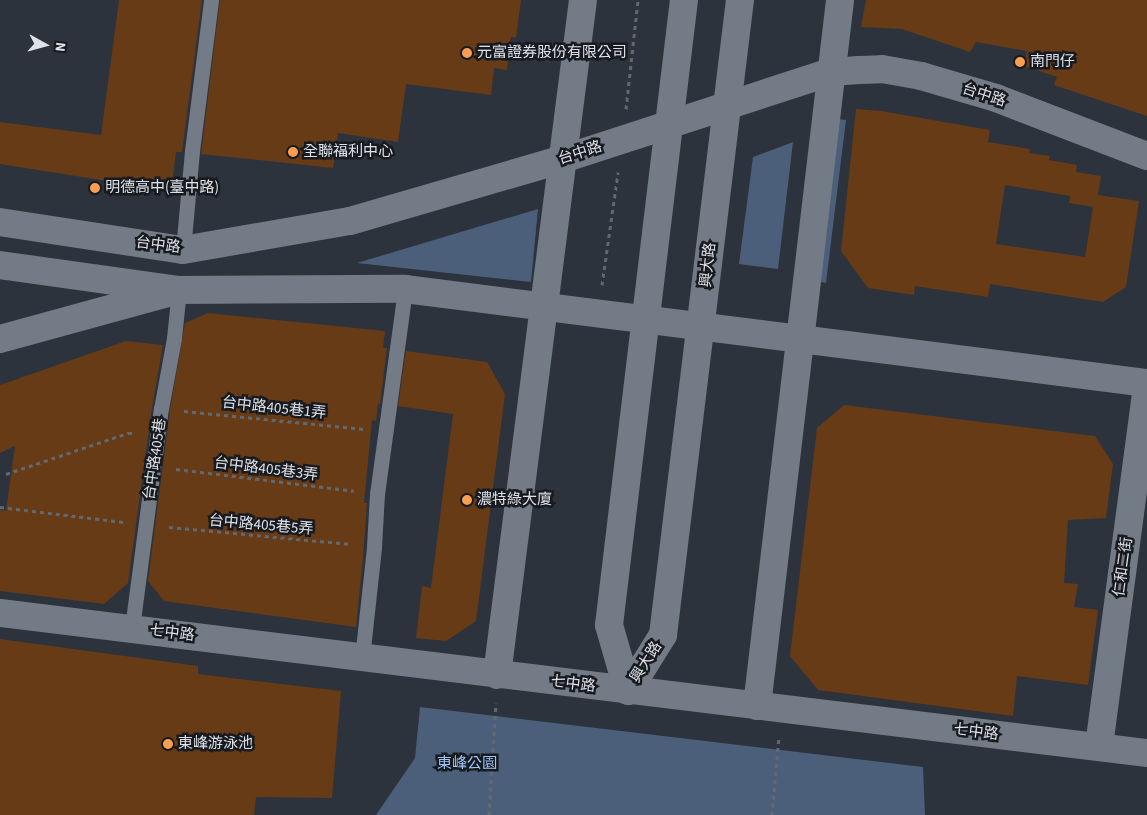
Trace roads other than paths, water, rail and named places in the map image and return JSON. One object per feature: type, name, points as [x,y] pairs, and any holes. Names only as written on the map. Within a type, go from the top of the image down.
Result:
[{"type":"street","points":[[497,675],[584,0]]},
{"type":"street","name":"興大路","points":[[628,691],[609,625],[684,0]]},
{"type":"street","name":"興大路","points":[[628,691],[663,635],[740,0]]},
{"type":"street","points":[[769,707],[800,340],[840,0]]},
{"type":"street","name":"台中路","points":[[0,222],[183,250],[350,220],[562,159],[831,72],[882,69],[921,76],[996,98],[1147,156]]},
{"type":"street","points":[[0,265],[179,290],[404,289],[1147,383]]},
{"type":"street","points":[[0,339],[179,290]]},
{"type":"street","name":"仁和二街","points":[[1099,746],[1147,388]]},
{"type":"street","name":"七中路","points":[[0,613],[628,691],[1147,752]]},
{"type":"lane","points":[[183,250],[192,151],[211,0]]},
{"type":"lane","points":[[362,658],[374,547],[377,494],[404,289]]},
{"type":"lane","name":"台中路405巷","points":[[132,628],[161,408],[174,338],[179,290]]},
{"type":"place","name":"元富證券股份有限公司","points":[[467,53]]},
{"type":"place","name":"南門仔","points":[[1020,62]]},
{"type":"place","name":"全聯福利中心","points":[[293,152]]},
{"type":"place","name":"明德高中(臺中路)","points":[[95,188]]},
{"type":"place","name":"濃特綠大廈","points":[[467,500]]},
{"type":"place","name":"東峰游泳池","points":[[168,744]]},
{"type":"park label","name":"東峰公園","points":[[467,764]]}]
